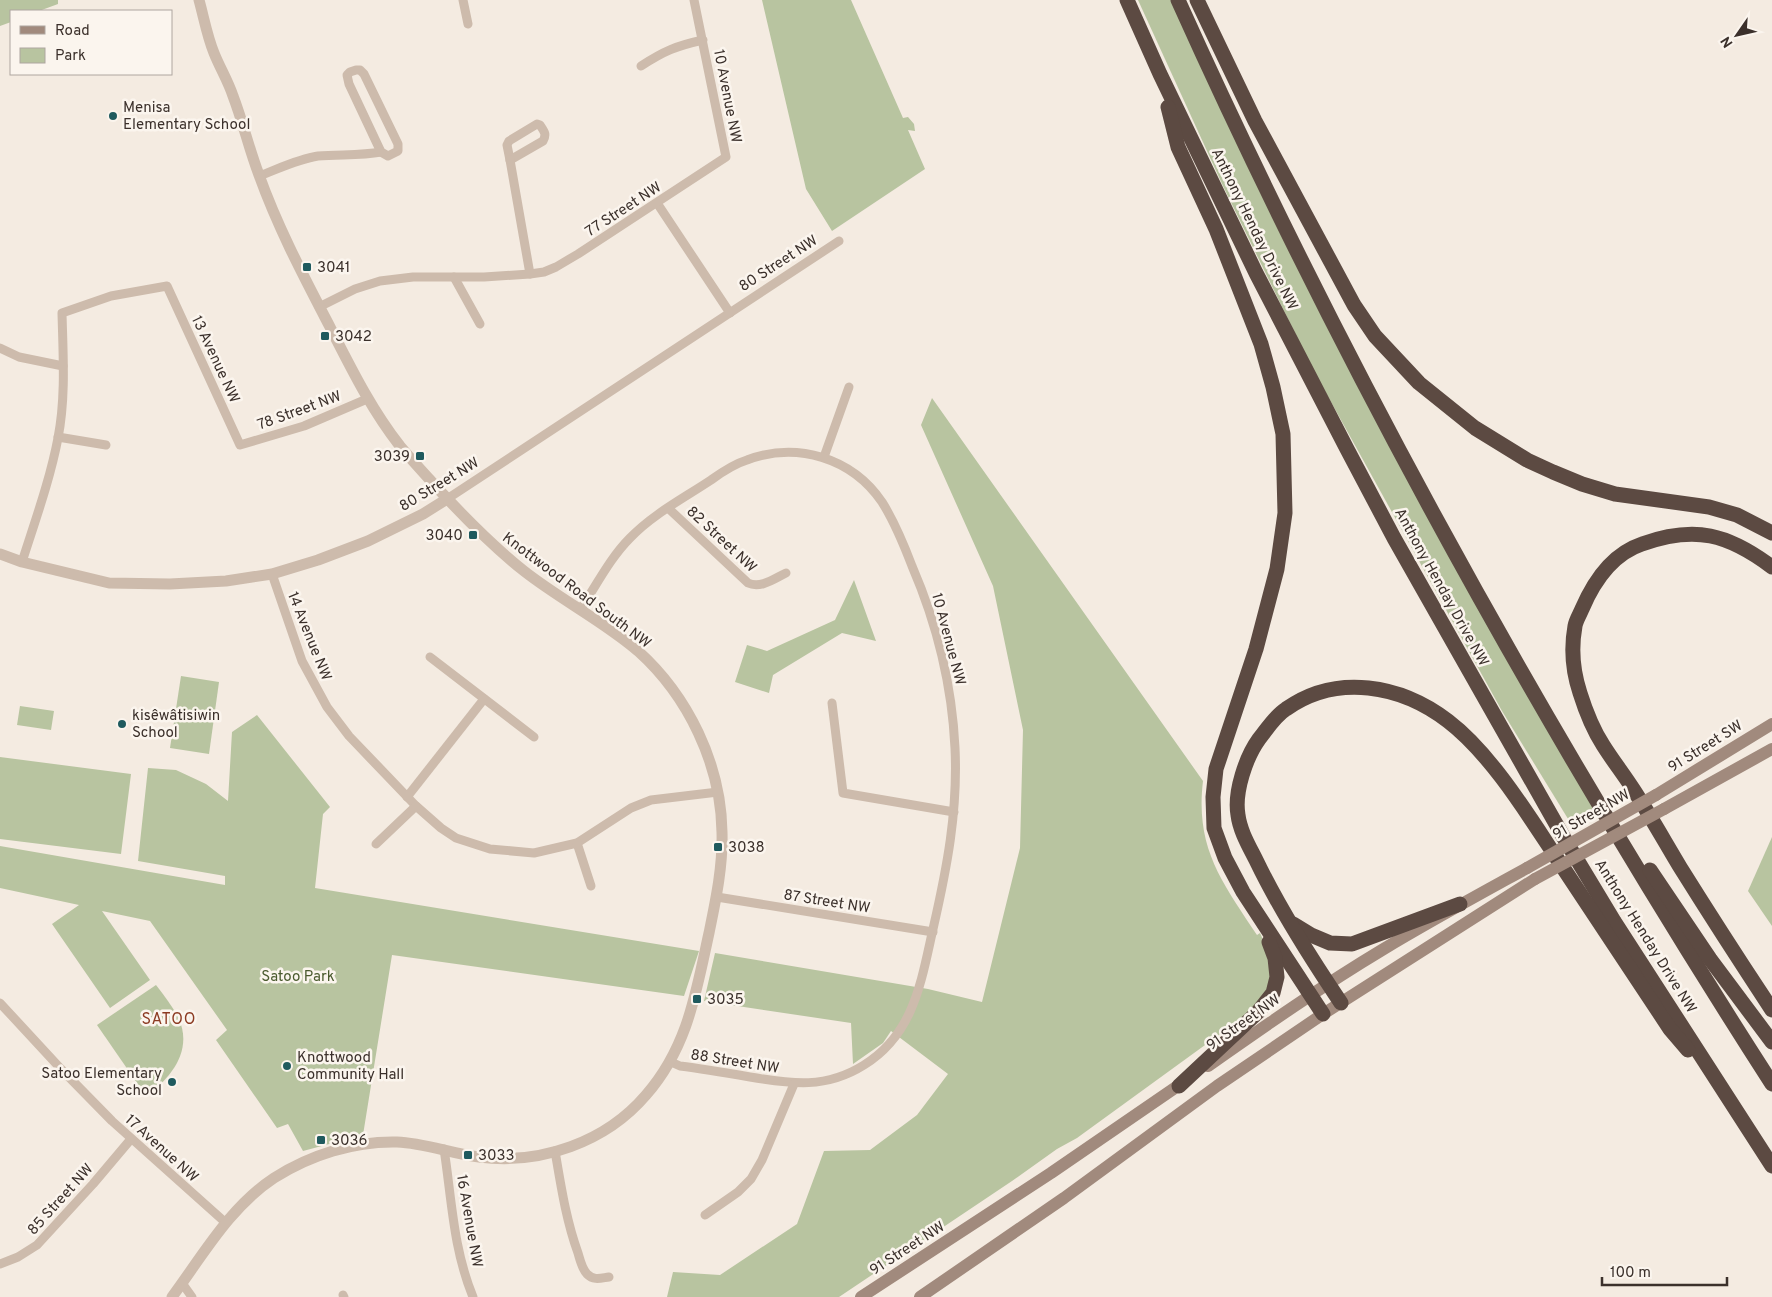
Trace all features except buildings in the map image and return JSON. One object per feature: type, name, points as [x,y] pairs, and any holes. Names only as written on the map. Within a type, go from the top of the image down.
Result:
[{"type":"highway","name":"Anthony Henday Drive NW","points":[[1127,0],[1160,74],[1256,273],[1314,388],[1394,538],[1559,830],[1614,921],[1772,1166]]},
{"type":"highway","name":"Anthony Henday Drive NW","points":[[1178,0],[1243,143],[1320,298],[1441,529],[1490,618],[1593,794],[1679,938],[1772,1084]]},
{"type":"highway","points":[[1196,0],[1255,121],[1354,305],[1375,336],[1419,383],[1475,428],[1527,460],[1553,472],[1582,484],[1615,494],[1709,507],[1737,516],[1772,533]]},
{"type":"highway","points":[[1160,74],[1178,147],[1216,230],[1261,344],[1283,434],[1285,513],[1277,569],[1256,649],[1216,769],[1213,797],[1214,828],[1225,858],[1254,909],[1323,1014]]},
{"type":"highway","points":[[1772,568],[1746,550],[1708,534],[1681,534],[1658,538],[1632,547],[1597,578],[1576,624],[1572,648],[1580,693],[1602,743],[1635,792],[1680,868],[1772,1010]]},
{"type":"highway","points":[[1341,1003],[1273,896],[1242,830],[1237,813],[1238,796],[1244,766],[1252,749],[1285,709],[1321,692],[1345,686],[1368,686],[1395,692],[1417,701],[1449,721],[1478,750],[1498,773],[1533,823],[1670,1029],[1728,1097]]},
{"type":"highway","points":[[1593,794],[1642,858],[1710,959],[1772,1042]]},
{"type":"highway","points":[[1289,922],[1311,935],[1330,943],[1352,944],[1460,904]]},
{"type":"highway","points":[[1179,1086],[1258,1012],[1273,993],[1277,977],[1275,958],[1254,909]]},
{"type":"main road","name":"91 Street SW","points":[[1656,795],[1772,724]]},
{"type":"main road","name":"91 Street NW","points":[[861,1297],[1051,1173],[1311,995],[1382,950],[1460,904],[1531,874],[1664,809],[1772,749]]},
{"type":"main road","name":"91 Street NW","points":[[920,1297],[1064,1198],[1217,1086],[1531,874],[1656,795]]},
{"type":"street","name":"Knottwood Road South NW","points":[[172,1297],[226,1223],[250,1197],[270,1181],[301,1163],[332,1151],[365,1144],[396,1142],[444,1149],[475,1157],[520,1158],[555,1152],[595,1136],[626,1115],[651,1090],[671,1062],[687,1023],[717,897],[721,865],[722,832],[718,792],[709,760],[690,717],[667,682],[637,651],[616,634],[527,574],[490,544],[400,447],[367,399],[291,252],[259,176],[233,96],[212,49],[199,0]]},
{"type":"street","points":[[463,0],[468,24]]},
{"type":"street","name":"10 Avenue NW","points":[[694,0],[726,158]]},
{"type":"street","name":"10 Avenue NW","points":[[642,66],[669,49],[682,44],[703,40]]},
{"type":"street","points":[[259,176],[316,156],[367,155],[381,152],[388,156],[398,150],[398,144],[364,74],[360,70],[356,70],[347,75],[349,84],[381,152]]},
{"type":"street","points":[[510,160],[543,141],[545,132],[540,125],[533,126],[509,141],[508,148],[510,160],[530,274]]},
{"type":"street","name":"77 Street NW","points":[[319,306],[355,289],[380,281],[414,277],[484,277],[530,274],[556,268],[726,158]]},
{"type":"street","points":[[657,203],[730,313]]},
{"type":"street","name":"80 Street NW","points":[[0,554],[22,562],[109,582],[170,584],[217,581],[272,574],[318,560],[368,541],[423,514],[839,241]]},
{"type":"street","points":[[454,277],[480,324]]},
{"type":"street","name":"13 Avenue NW","points":[[63,366],[62,313],[111,296],[167,286],[240,444]]},
{"type":"street","points":[[0,348],[19,357],[63,366],[64,376],[58,437],[43,497],[22,562]]},
{"type":"street","points":[[824,457],[849,387]]},
{"type":"street","name":"78 Street NW","points":[[240,444],[304,426],[367,399]]},
{"type":"street","points":[[58,437],[106,445]]},
{"type":"street","name":"82 Street NW","points":[[580,610],[626,542],[642,526],[729,468],[753,457],[787,452],[824,457],[853,473],[868,486]]},
{"type":"street","name":"10 Avenue NW","points":[[868,486],[886,509],[927,602],[947,678],[953,720],[956,767],[954,812],[946,872],[933,932],[913,1008],[904,1026],[889,1045]]},
{"type":"street","name":"82 Street NW","points":[[668,508],[748,584],[755,586],[762,584],[786,573]]},
{"type":"street","name":"14 Avenue NW","points":[[272,574],[302,661],[320,695],[350,736],[416,806],[440,828],[456,838],[490,849],[534,853],[578,843]]},
{"type":"street","points":[[430,657],[534,737]]},
{"type":"street","points":[[407,796],[484,698]]},
{"type":"street","points":[[832,703],[843,793],[954,812]]},
{"type":"street","points":[[590,886],[578,843],[631,808],[651,800],[718,792]]},
{"type":"street","points":[[376,844],[416,806]]},
{"type":"street","name":"87 Street NW","points":[[717,897],[933,932]]},
{"type":"street","name":"17 Avenue NW","points":[[0,1002],[60,1069],[131,1139],[226,1223]]},
{"type":"street","name":"88 Street NW","points":[[671,1062],[680,1066],[794,1084],[823,1081],[849,1073],[866,1064],[889,1045]]},
{"type":"street","name":"88 Street NW","points":[[705,1215],[738,1192],[751,1179],[762,1160],[794,1084]]},
{"type":"street","name":"85 Street NW","points":[[0,1264],[18,1257],[36,1245],[131,1139]]},
{"type":"street","name":"16 Avenue NW","points":[[444,1149],[456,1241],[473,1297]]},
{"type":"street","points":[[555,1152],[567,1220],[582,1265],[592,1278],[609,1277]]},
{"type":"street","points":[[182,1283],[192,1297]]},
{"type":"green space","points":[[0,0],[58,0],[58,4],[42,10],[10,10],[10,22],[0,26]]},
{"type":"green space","points":[[762,0],[851,0],[903,118],[908,117],[914,124],[915,131],[908,130],[925,169],[832,231],[806,189]]},
{"type":"green space","points":[[1138,0],[1172,0],[1596,813],[1573,827],[1502,711],[1310,364],[1223,186]]},
{"type":"green space","points":[[932,398],[1203,781],[1203,826],[1207,845],[1222,881],[1257,935],[1260,933],[1269,956],[1270,981],[1263,996],[1245,1016],[1077,1138],[1057,1149],[839,1297],[667,1297],[673,1272],[720,1275],[797,1224],[824,1151],[870,1150],[917,1115],[948,1074],[891,1031],[883,1043],[853,1064],[851,1023],[704,1001],[715,953],[928,989],[982,1002],[1020,848],[1023,730],[993,586],[921,425]]},
{"type":"green space","points":[[854,580],[876,641],[842,633],[773,675],[769,693],[735,682],[747,645],[767,651],[835,620]]},
{"type":"green space","points":[[181,676],[219,682],[209,754],[170,748]]},
{"type":"green space","points":[[20,706],[54,711],[51,730],[17,725]]},
{"type":"green space","name":"Satoo Park","points":[[257,715],[330,807],[323,814],[315,888],[699,951],[684,996],[392,955],[363,1135],[303,1151],[288,1124],[277,1128],[216,1040],[227,1030],[150,921],[102,911],[150,980],[110,1008],[52,924],[79,905],[0,888],[0,846],[225,885],[225,876],[138,861],[148,768],[176,770],[206,784],[228,801],[232,732]]},
{"type":"green space","points":[[0,757],[131,774],[121,854],[0,839]]},
{"type":"green space","points":[[1772,837],[1772,926],[1748,891]]},
{"type":"green space","points":[[156,985],[178,1017],[183,1041],[181,1052],[171,1072],[164,1081],[146,1096],[97,1025]]},
{"type":"place","name":"Menisa Elementary School","points":[[113,116]]},
{"type":"place","name":"3041","points":[[307,267]]},
{"type":"place","name":"3042","points":[[325,336]]},
{"type":"place","name":"3039","points":[[420,456]]},
{"type":"place","name":"3040","points":[[473,535]]},
{"type":"place","name":"kisêwâtisiwin School","points":[[122,724]]},
{"type":"place","name":"3038","points":[[718,847]]},
{"type":"place","name":"3035","points":[[697,999]]},
{"type":"place","name":"Knottwood Community Hall","points":[[287,1066]]},
{"type":"place","name":"Satoo Elementary School","points":[[172,1082]]},
{"type":"place","name":"3036","points":[[321,1140]]},
{"type":"place","name":"3033","points":[[468,1155]]},
{"type":"district","name":"SATOO","points":[[169,1018]]}]
